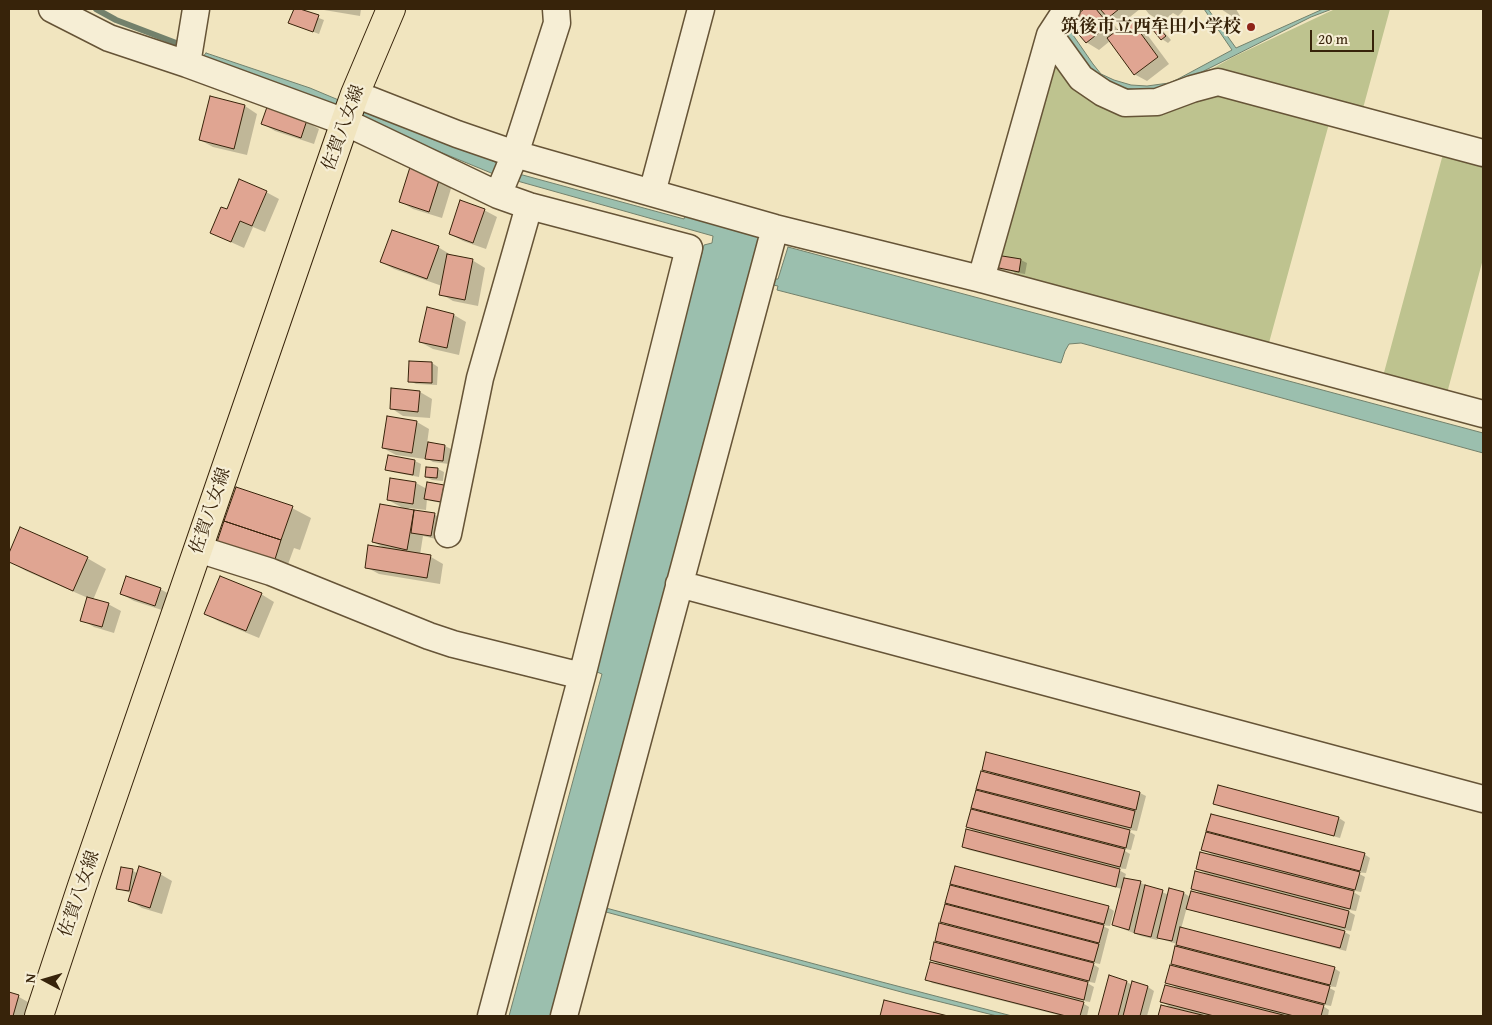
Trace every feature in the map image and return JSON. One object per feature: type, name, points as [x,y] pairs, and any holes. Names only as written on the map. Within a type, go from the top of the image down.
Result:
[{"type":"main road","name":"佐賀八女線","points":[[39,1016],[345,122],[391,9]]},
{"type":"street","points":[[52,9],[108,38],[187,64],[345,122],[498,195],[530,206],[689,248],[582,676],[491,1016]]},
{"type":"street","points":[[187,64],[196,9]]},
{"type":"street","points":[[498,195],[515,154],[557,23],[556,9]]},
{"type":"street","points":[[652,193],[701,9]]},
{"type":"street","points":[[981,279],[1050,35],[1067,9]]},
{"type":"street","points":[[1050,35],[1081,78],[1103,93],[1125,103],[1156,102],[1192,88],[1218,82],[1483,153]]},
{"type":"street","points":[[355,94],[457,134],[515,154],[652,193],[776,228],[981,279],[1483,414]]},
{"type":"street","points":[[448,534],[480,378],[530,206]]},
{"type":"street","points":[[564,1016],[776,228]]},
{"type":"street","points":[[198,549],[271,572],[453,644],[582,676]]},
{"type":"street","points":[[679,584],[1483,799]]},
{"type":"green space","points":[[1335,9],[1390,9],[1362,112],[1210,70],[1233,57]]},
{"type":"green space","points":[[1058,60],[1094,94],[1215,88],[1330,120],[1267,350],[1021,282],[998,250],[1048,62]]},
{"type":"green space","points":[[1443,154],[1483,165],[1483,259],[1446,397],[1382,380]]},
{"type":"shaded area","points":[[1204,9],[1208,9],[1236,48],[1323,9],[1332,9],[1311,17],[1172,87],[1145,91],[1117,87],[1097,75],[1060,27],[1064,22],[1101,74],[1131,85],[1147,86],[1169,83],[1232,50]]},
{"type":"shaded area","points":[[206,53],[310,88],[491,160],[519,174],[684,219],[685,215],[761,235],[552,1016],[509,1016],[602,674],[597,672],[595,659],[704,245],[712,243],[713,236],[496,175],[331,107],[201,59]]},
{"type":"shaded area","points":[[788,247],[1483,433],[1483,453],[1081,343],[1069,344],[1061,363],[777,290],[778,286],[773,285],[774,279],[778,279]]},
{"type":"shaded area","points":[[606,908],[1012,1016],[997,1016],[905,993],[606,912]]},
{"type":"building","points":[[294,9],[319,15],[313,32],[288,23]]},
{"type":"building","points":[[1084,9],[1096,9],[1109,25],[1086,43],[1068,22]]},
{"type":"building","points":[[1100,9],[1119,9],[1108,18]]},
{"type":"building","points":[[1131,20],[1158,57],[1134,75],[1107,38]]},
{"type":"building","points":[[1157,26],[1166,36],[1161,40],[1153,30]]},
{"type":"building","points":[[210,96],[245,105],[234,149],[199,140]]},
{"type":"building","points":[[267,107],[307,120],[301,138],[261,124]]},
{"type":"building","points":[[411,164],[441,174],[429,212],[399,202]]},
{"type":"building","points":[[239,179],[267,191],[252,226],[240,221],[231,242],[210,233],[221,207],[227,209]]},
{"type":"building","points":[[460,200],[485,209],[473,243],[449,234]]},
{"type":"building","points":[[392,230],[439,246],[427,279],[380,262]]},
{"type":"building","points":[[447,254],[473,259],[465,300],[439,295]]},
{"type":"building","points":[[996,255],[1021,259],[1019,272],[994,267]]},
{"type":"building","points":[[427,307],[454,314],[447,348],[419,342]]},
{"type":"building","points":[[409,361],[432,362],[432,383],[408,382]]},
{"type":"building","points":[[391,388],[420,391],[418,412],[390,409]]},
{"type":"building","points":[[387,416],[417,421],[412,453],[382,448]]},
{"type":"building","points":[[428,442],[445,445],[443,461],[425,459]]},
{"type":"building","points":[[388,455],[415,460],[413,475],[385,470]]},
{"type":"building","points":[[426,467],[438,468],[437,478],[425,477]]},
{"type":"building","points":[[390,478],[416,482],[413,504],[387,500]]},
{"type":"building","points":[[427,482],[444,485],[441,502],[424,499]]},
{"type":"building","points":[[236,487],[293,506],[281,540],[224,521]]},
{"type":"building","points":[[380,504],[414,510],[407,550],[372,542]]},
{"type":"building","points":[[414,510],[435,513],[431,536],[411,533]]},
{"type":"building","points":[[224,521],[281,540],[271,572],[214,551]]},
{"type":"building","points":[[20,527],[88,557],[73,591],[9,562],[9,553]]},
{"type":"building","points":[[368,545],[431,555],[427,578],[365,568]]},
{"type":"building","points":[[126,576],[161,588],[155,606],[120,594]]},
{"type":"building","points":[[220,576],[262,593],[246,631],[204,614]]},
{"type":"building","points":[[87,597],[109,603],[102,627],[80,621]]},
{"type":"building","points":[[986,752],[1140,792],[1136,810],[982,770]]},
{"type":"building","points":[[981,771],[1135,811],[1131,828],[976,789]]},
{"type":"building","points":[[1218,785],[1339,817],[1334,836],[1213,804]]},
{"type":"building","points":[[976,790],[1130,830],[1126,848],[971,808]]},
{"type":"building","points":[[971,809],[1125,849],[1120,867],[966,827]]},
{"type":"building","points":[[1211,814],[1365,853],[1360,871],[1206,831]]},
{"type":"building","points":[[966,829],[1120,869],[1116,887],[962,847]]},
{"type":"building","points":[[1206,832],[1360,872],[1355,890],[1201,850]]},
{"type":"building","points":[[1200,852],[1354,891],[1350,909],[1196,869]]},
{"type":"building","points":[[139,866],[161,873],[150,908],[128,901]]},
{"type":"building","points":[[955,866],[1109,906],[1104,924],[950,884]]},
{"type":"building","points":[[121,867],[133,869],[129,891],[116,889]]},
{"type":"building","points":[[1195,871],[1349,911],[1345,928],[1191,889]]},
{"type":"building","points":[[1124,878],[1141,881],[1129,930],[1112,925]]},
{"type":"building","points":[[950,885],[1104,925],[1099,943],[945,903]]},
{"type":"building","points":[[1145,885],[1163,890],[1151,937],[1134,933]]},
{"type":"building","points":[[1169,888],[1184,892],[1172,941],[1157,938]]},
{"type":"building","points":[[1191,891],[1345,931],[1340,948],[1186,909]]},
{"type":"building","points":[[945,904],[1099,944],[1094,962],[940,922]]},
{"type":"building","points":[[939,923],[1094,963],[1089,981],[935,941]]},
{"type":"building","points":[[1180,927],[1335,967],[1330,985],[1176,945]]},
{"type":"building","points":[[934,942],[1088,982],[1084,1000],[930,960]]},
{"type":"building","points":[[1175,946],[1330,986],[1325,1004],[1171,964]]},
{"type":"building","points":[[930,962],[1084,1002],[1080,1016],[1066,1016],[925,980]]},
{"type":"building","points":[[1170,965],[1324,1005],[1321,1016],[1294,1016],[1165,983]]},
{"type":"building","points":[[1109,975],[1127,981],[1118,1016],[1098,1016]]},
{"type":"building","points":[[1132,981],[1148,986],[1140,1016],[1123,1016]]},
{"type":"building","points":[[1165,985],[1287,1016],[1214,1016],[1160,1002]]},
{"type":"building","points":[[9,992],[19,995],[13,1016],[9,1016]]},
{"type":"building","points":[[884,1000],[948,1016],[880,1016]]},
{"type":"building","points":[[1161,1005],[1206,1016],[1158,1016]]},
{"type":"waterway","points":[[96,9],[116,20],[184,46]]},
{"type":"place","name":"筑後市立西牟田小学校","points":[[1251,27]]}]
